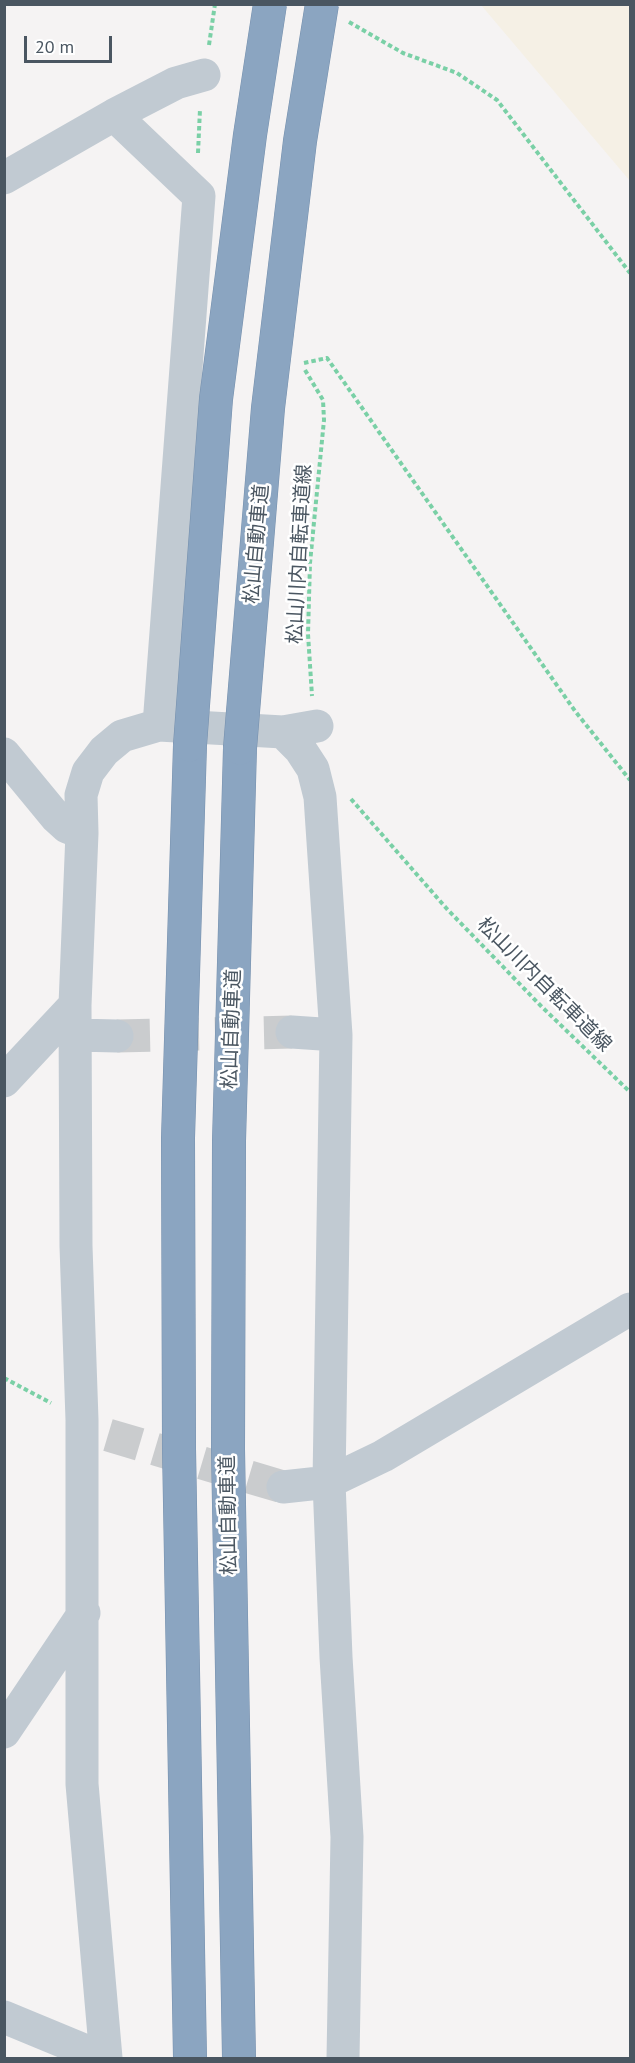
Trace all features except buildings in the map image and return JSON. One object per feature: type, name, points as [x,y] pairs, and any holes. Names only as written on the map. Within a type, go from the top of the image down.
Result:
[{"type":"highway","points":[[190,2058],[180,1520],[178,1162],[190,745],[216,399],[250,135],[270,4]]},
{"type":"highway","name":"松山自動車道","points":[[239,2058],[228,1449],[229,1141],[240,748],[268,408],[300,141],[334,13]]},
{"type":"street","points":[[4,178],[114,115],[176,83],[204,75]]},
{"type":"street","points":[[114,115],[199,196],[159,724]]},
{"type":"street","points":[[4,2017],[105,2058],[82,1784],[84,1613],[95,1427],[76,1246],[76,1020],[82,833],[81,795],[88,772],[104,751],[122,736],[159,724],[282,732],[317,726]]},
{"type":"street","points":[[282,732],[300,749],[313,769],[320,797],[336,1035],[329,1482],[346,1837],[343,2058]]},
{"type":"street","points":[[4,754],[56,817],[67,827],[82,833]]},
{"type":"street","points":[[76,1020],[117,1036]]},
{"type":"street","points":[[4,1081],[76,1020]]},
{"type":"street","points":[[292,1032],[336,1035]]},
{"type":"street","points":[[283,1487],[329,1482],[383,1456],[630,1309]]},
{"type":"street","points":[[4,1732],[84,1613]]},
{"type":"path","points":[[199,196],[198,132],[215,4]]},
{"type":"path","points":[[334,13],[403,53],[457,73],[497,99],[630,273]]},
{"type":"path","name":"松山川内自転車道線","points":[[317,726],[310,684],[308,634],[310,563],[324,420],[323,400],[301,363],[327,358],[575,711],[630,780]]},
{"type":"path","name":"松山川内自転車道線","points":[[349,796],[447,909],[541,1006],[630,1092]]},
{"type":"path","points":[[4,1378],[95,1427]]},
{"type":"sand","points":[[481,5],[630,5],[630,181]]},
{"type":"tunnel","points":[[117,1036],[292,1032]]},
{"type":"tunnel","points":[[108,1435],[283,1487]]}]
